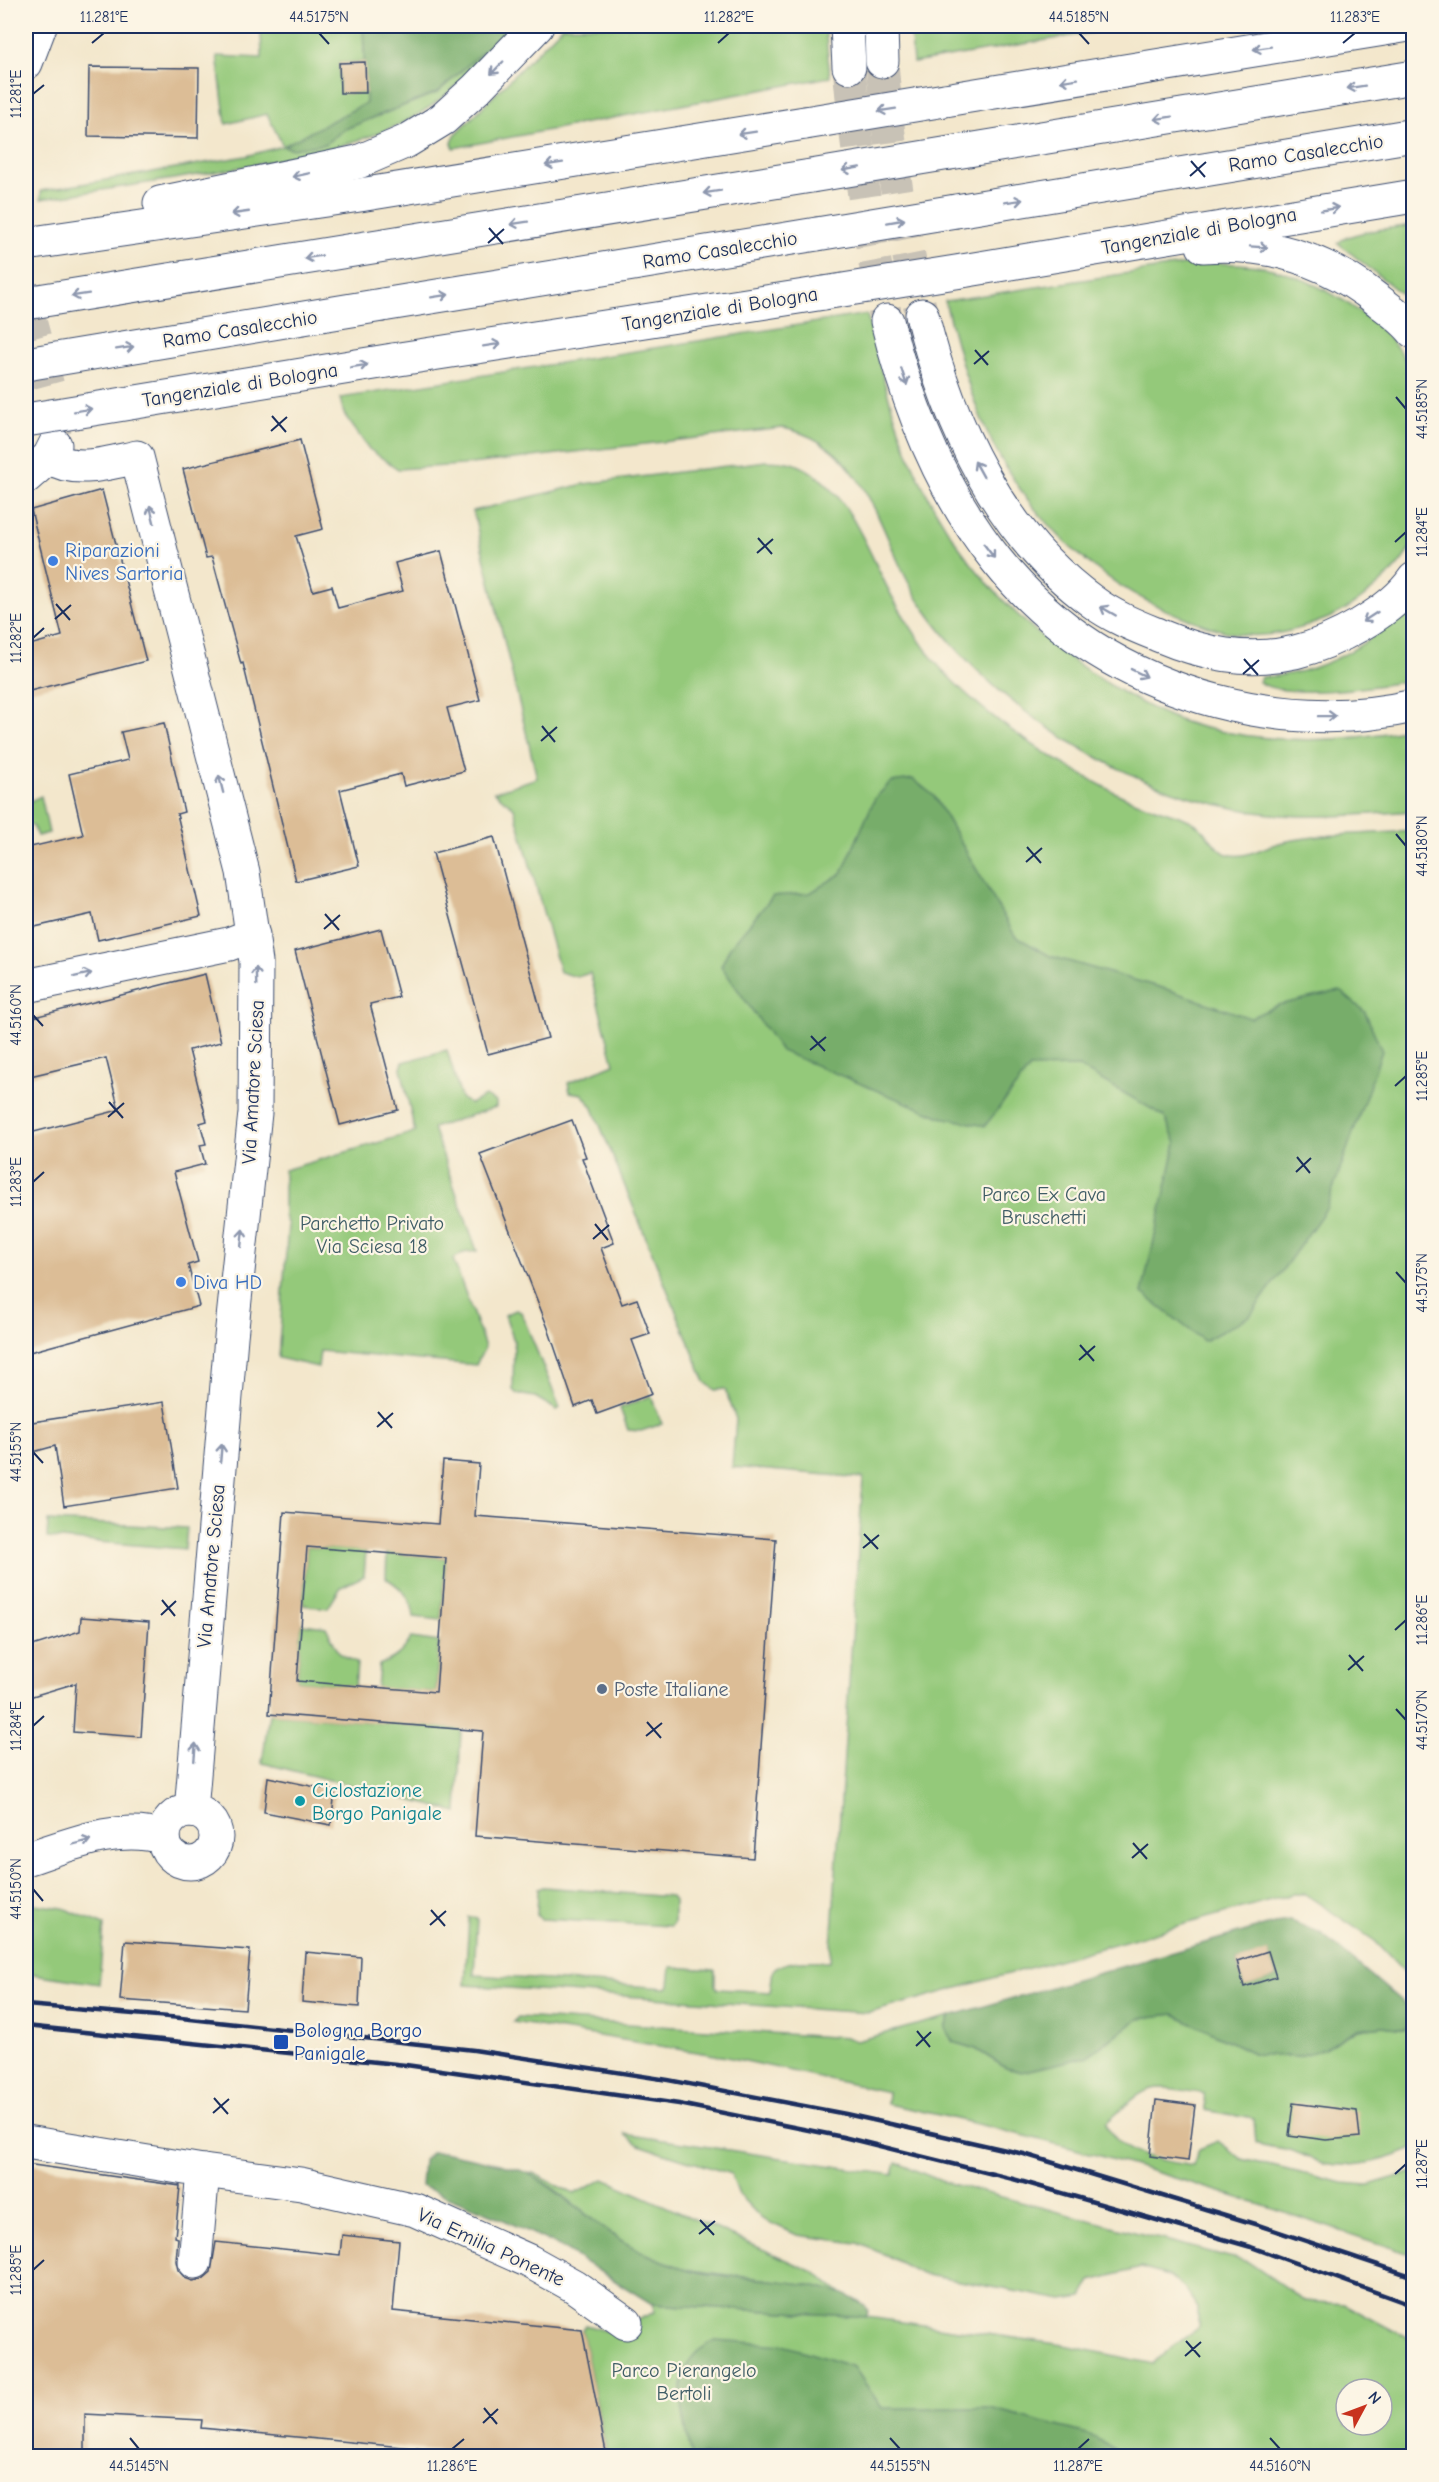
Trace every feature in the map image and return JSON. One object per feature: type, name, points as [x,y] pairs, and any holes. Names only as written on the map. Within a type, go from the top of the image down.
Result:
[{"type":"main road","points":[[26,63],[40,26]]},
{"type":"main road","points":[[26,231],[358,162],[407,141],[443,119],[476,89],[537,26]]},
{"type":"main road","points":[[847,26],[849,67]]},
{"type":"main road","points":[[881,26],[882,62]]},
{"type":"main road","points":[[26,244],[360,195],[1403,26]]},
{"type":"main road","points":[[26,303],[1413,77]]},
{"type":"main road","name":"Ramo Casalecchio","points":[[26,364],[1413,135]]},
{"type":"main road","name":"Tangenziale di Bologna","points":[[26,420],[962,271],[1413,196]]},
{"type":"main road","points":[[1054,256],[1217,245],[1269,248],[1322,264],[1358,284],[1413,332]]},
{"type":"main road","points":[[922,315],[967,446],[996,501],[1027,542],[1059,573],[1094,603],[1129,623],[1200,651],[1234,658],[1276,657],[1311,648],[1338,636],[1373,616],[1408,588],[1413,579]]},
{"type":"main road","points":[[887,321],[922,430],[955,498],[999,565],[1030,598],[1062,626],[1113,660],[1173,689],[1244,708],[1324,718],[1413,706]]},
{"type":"main road","name":"Via Amatore Sciesa","points":[[43,460],[89,466],[137,457],[243,872],[253,935],[257,999],[255,1113],[231,1337],[191,1811]]},
{"type":"main road","points":[[26,986],[230,944],[253,935]]},
{"type":"main road","points":[[191,1811],[205,1815],[214,1827],[216,1843],[208,1857],[192,1863],[176,1859],[170,1854],[164,1838],[168,1822],[174,1816],[191,1811]]},
{"type":"main road","points":[[26,1859],[120,1833],[144,1832],[164,1838]]},
{"type":"main road","name":"Via Emilia Ponente","points":[[26,2142],[203,2171],[301,2184],[415,2210],[529,2261],[583,2292],[626,2323]]},
{"type":"main road","points":[[195,2262],[203,2171]]},
{"type":"green space","points":[[231,26],[363,26],[365,62],[339,63],[340,93],[366,93],[367,103],[284,146],[325,144],[345,129],[438,92],[511,26],[515,26],[440,100],[410,119],[375,135],[319,151],[235,168],[41,199],[41,191],[246,156],[283,146],[267,114],[226,124],[217,56],[262,58],[261,32]]},
{"type":"green space","points":[[363,26],[511,26],[438,92],[345,129],[325,144],[293,149],[283,146],[366,103]]},
{"type":"green space","points":[[563,26],[825,26],[830,77],[454,148],[452,143],[455,135]]},
{"type":"green space","points":[[910,26],[1129,26],[913,63]]},
{"type":"green space","points":[[1414,225],[1413,303],[1338,243],[1362,233]]},
{"type":"green space","points":[[1195,263],[1264,267],[1286,273],[1324,289],[1377,326],[1404,357],[1413,375],[1415,527],[1414,538],[1409,550],[1390,574],[1364,597],[1337,614],[1305,627],[1260,635],[1226,632],[1162,608],[1131,592],[1076,552],[1051,528],[1029,501],[1009,473],[992,442],[959,355],[945,301]]},
{"type":"green space","points":[[867,314],[880,368],[897,422],[926,493],[945,526],[990,586],[1045,639],[1107,683],[1152,709],[1201,727],[1227,733],[1307,740],[1361,737],[1413,728],[1413,811],[1314,816],[1255,812],[1207,802],[1160,786],[1113,766],[1068,741],[1026,712],[987,679],[952,644],[922,605],[907,580],[870,499],[855,475],[837,454],[813,438],[783,428],[462,465],[398,469],[369,449],[344,414],[340,398]]},
{"type":"green space","name":"Parco Ex Cava Bruschetti","points":[[766,461],[793,463],[814,474],[831,488],[857,527],[900,610],[938,666],[983,709],[1026,741],[1072,769],[1127,798],[1191,821],[1227,854],[1248,854],[1299,839],[1413,831],[1413,1981],[1375,1941],[1305,1894],[1292,1894],[869,2013],[465,1985],[469,1917],[477,1919],[474,1975],[667,1988],[671,1967],[715,1970],[715,1985],[718,1989],[770,1992],[773,1970],[780,1966],[800,1961],[830,1961],[863,1478],[732,1467],[736,1419],[725,1389],[715,1390],[705,1382],[592,1106],[582,1094],[570,1092],[568,1083],[614,1064],[590,973],[577,977],[560,972],[514,808],[494,792],[537,778],[473,511],[584,484]]},
{"type":"green space","points":[[1413,601],[1413,680],[1379,686],[1311,691],[1272,688],[1259,682],[1261,677],[1305,670],[1344,654],[1381,631]]},
{"type":"green space","points":[[913,779],[934,796],[1015,936],[1050,956],[1166,989],[1250,1018],[1278,1005],[1340,991],[1365,1012],[1382,1051],[1326,1209],[1250,1316],[1204,1341],[1142,1293],[1176,1143],[1164,1116],[1079,1067],[1030,1068],[985,1126],[941,1117],[781,1051],[721,966],[730,947],[773,896],[810,893],[842,873],[875,798],[891,782]]},
{"type":"green space","points":[[41,796],[49,833],[37,836],[33,826],[26,824],[26,803]]},
{"type":"green space","name":"Parchetto Privato Via Sciesa 18","points":[[447,1050],[461,1098],[470,1104],[485,1096],[496,1102],[496,1107],[433,1128],[477,1251],[463,1253],[453,1259],[485,1347],[476,1365],[320,1351],[318,1367],[278,1358],[288,1225],[284,1216],[284,1170],[415,1132],[401,1068],[403,1062]]},
{"type":"green space","points":[[516,1310],[521,1312],[560,1408],[557,1410],[535,1397],[517,1394],[513,1390],[514,1341],[505,1315]]},
{"type":"green space","points":[[651,1396],[662,1424],[641,1431],[628,1430],[620,1408]]},
{"type":"green space","points":[[48,1521],[187,1528],[185,1549],[47,1538]]},
{"type":"green space","points":[[307,1547],[366,1551],[364,1576],[341,1587],[328,1608],[303,1605]]},
{"type":"green space","points":[[387,1553],[446,1558],[441,1620],[414,1617],[411,1604],[405,1594],[386,1578]]},
{"type":"green space","points":[[301,1624],[326,1627],[339,1653],[357,1663],[355,1686],[297,1681]]},
{"type":"green space","points":[[411,1638],[439,1642],[436,1692],[377,1688],[379,1665],[398,1655]]},
{"type":"green space","points":[[269,1714],[461,1729],[457,1812],[262,1763]]},
{"type":"green space","points":[[543,1887],[671,1897],[674,1901],[674,1922],[671,1926],[541,1919],[537,1916],[538,1889]]},
{"type":"green space","points":[[26,1903],[63,1908],[104,1925],[99,1984],[27,1973]]},
{"type":"green space","points":[[1291,1921],[1322,1934],[1414,2012],[1413,2022],[1405,2029],[1383,2026],[1358,2029],[1324,2049],[1296,2057],[1255,2054],[1174,2014],[1140,2018],[1086,2057],[1021,2072],[1006,2068],[976,2049],[953,2042],[945,2028],[950,2016],[1274,1923]],"holes":[[[1268,1952],[1276,1977],[1244,1986],[1237,1961]]]},
{"type":"green space","points":[[1174,2014],[1255,2054],[1324,2049],[1358,2029],[1383,2026],[1405,2029],[1413,2022],[1413,2149],[1391,2157],[1369,2163],[1335,2165],[1319,2162],[1296,2152],[1261,2145],[1256,2143],[1254,2119],[1205,2110],[1204,2094],[1170,2088],[1149,2090],[1141,2094],[1106,2123],[1112,2134],[1131,2150],[1155,2159],[1193,2166],[1199,2149],[1218,2141],[1242,2159],[1343,2183],[1369,2185],[1413,2172],[1413,2255],[1218,2191],[1086,2152],[954,2118],[887,2104],[888,2092],[727,2057],[513,2022],[518,2017],[848,2038],[856,2041],[950,2016],[945,2028],[953,2042],[976,2049],[1006,2068],[1086,2057],[1140,2018]]},
{"type":"green space","name":"Parco Pierangelo Bertoli","points":[[624,2134],[893,2175],[896,2162],[941,2181],[1248,2262],[1305,2301],[1344,2304],[1413,2341],[1413,2456],[607,2456],[582,2330],[585,2325],[610,2332],[655,2312],[652,2304],[867,2317],[1064,2345],[1154,2364],[1198,2327],[1198,2308],[1185,2289],[1169,2276],[1141,2268],[1091,2281],[1082,2297],[1063,2300],[921,2274],[886,2255],[857,2243],[797,2235],[762,2219],[739,2195],[731,2174],[639,2145]]},
{"type":"green space","points":[[432,2152],[443,2152],[488,2162],[531,2175],[616,2237],[665,2262],[704,2273],[829,2289],[850,2297],[868,2309],[867,2317],[652,2304],[559,2246],[491,2214],[421,2186],[423,2160]]},
{"type":"green space","points":[[533,2173],[574,2194],[604,2179],[814,2272],[849,2299],[789,2283],[677,2267],[616,2238],[559,2192],[527,2174]]},
{"type":"green space","name":"Parco Pierangelo Bertoli","points":[[715,2340],[784,2345],[854,2367],[882,2408],[990,2408],[1090,2435],[1128,2456],[692,2456],[682,2403],[684,2375],[688,2363],[696,2353]]},
{"type":"building","points":[[365,62],[366,93],[340,93],[339,63]]},
{"type":"building","points":[[89,67],[199,68],[198,138],[88,136]]},
{"type":"building","points":[[300,440],[323,529],[296,536],[313,591],[332,586],[338,608],[403,591],[395,563],[441,551],[480,700],[447,708],[464,771],[404,786],[401,774],[340,790],[359,866],[296,881],[243,663],[241,664],[212,557],[206,558],[183,469]]},
{"type":"building","points":[[102,490],[146,661],[26,692],[26,646],[62,636],[31,510]]},
{"type":"building","points":[[164,723],[184,812],[177,814],[201,916],[98,940],[92,914],[26,929],[26,848],[83,835],[69,774],[128,760],[121,732]]},
{"type":"building","points":[[494,837],[548,1038],[488,1054],[433,853]]},
{"type":"building","points":[[381,929],[399,997],[370,1004],[398,1110],[340,1125],[295,951]]},
{"type":"building","points":[[205,974],[221,1042],[189,1050],[207,1121],[200,1123],[206,1144],[200,1145],[205,1164],[174,1172],[198,1262],[188,1265],[199,1306],[26,1353],[26,1134],[119,1110],[106,1058],[26,1077],[26,1019]]},
{"type":"building","points":[[572,1120],[586,1157],[582,1158],[614,1243],[601,1248],[622,1304],[637,1299],[650,1334],[632,1340],[652,1394],[597,1414],[592,1400],[575,1407],[548,1328],[480,1154]]},
{"type":"building","points":[[164,1402],[178,1488],[64,1506],[55,1446],[26,1454],[26,1423]]},
{"type":"building","points":[[443,1461],[479,1464],[475,1516],[776,1539],[753,1858],[475,1836],[483,1731],[269,1714],[284,1512],[438,1524]],"holes":[[[307,1547],[446,1558],[436,1692],[297,1681]]]},
{"type":"building","points":[[81,1617],[149,1622],[141,1737],[73,1732],[76,1683],[26,1698],[26,1648],[80,1631]]},
{"type":"building","name":"Ciclostazione Borgo Panigale","points":[[268,1777],[335,1791],[331,1825],[264,1812]]},
{"type":"building","points":[[125,1941],[250,1950],[245,2009],[120,2000]]},
{"type":"building","points":[[1268,1951],[1276,1977],[1244,1987],[1237,1961]]},
{"type":"building","points":[[305,1952],[361,1957],[359,2007],[302,2002]]},
{"type":"building","points":[[1156,2100],[1195,2105],[1188,2161],[1150,2156]]},
{"type":"building","points":[[1293,2103],[1357,2111],[1360,2137],[1326,2140],[1289,2135]]},
{"type":"building","points":[[26,2164],[180,2186],[175,2237],[178,2238],[176,2261],[178,2270],[185,2278],[193,2281],[203,2279],[211,2272],[216,2242],[340,2255],[342,2235],[399,2241],[393,2311],[582,2330],[607,2457],[508,2457],[201,2428],[202,2420],[85,2414],[85,2457],[26,2457]]},
{"type":"tunnel","points":[[882,61],[897,190],[922,315]]},
{"type":"tunnel","points":[[849,67],[864,195],[887,321]]},
{"type":"tunnel","points":[[26,306],[54,408],[55,444]]},
{"type":"railway","points":[[26,2005],[181,2018],[474,2050],[668,2080],[846,2114],[1024,2154],[1258,2225],[1414,2277]]},
{"type":"railway","points":[[26,2026],[406,2065],[679,2104],[843,2137],[1013,2179],[1251,2247],[1414,2306]]},
{"type":"place","name":"Riparazioni Nives Sartoria","points":[[53,561]]},
{"type":"place","name":"Diva HD","points":[[181,1282]]},
{"type":"place","name":"Poste Italiane","points":[[602,1689]]},
{"type":"place","name":"Ciclostazione Borgo Panigale","points":[[300,1801]]},
{"type":"place","name":"Bologna Borgo Panigale","points":[[281,2042]]}]
